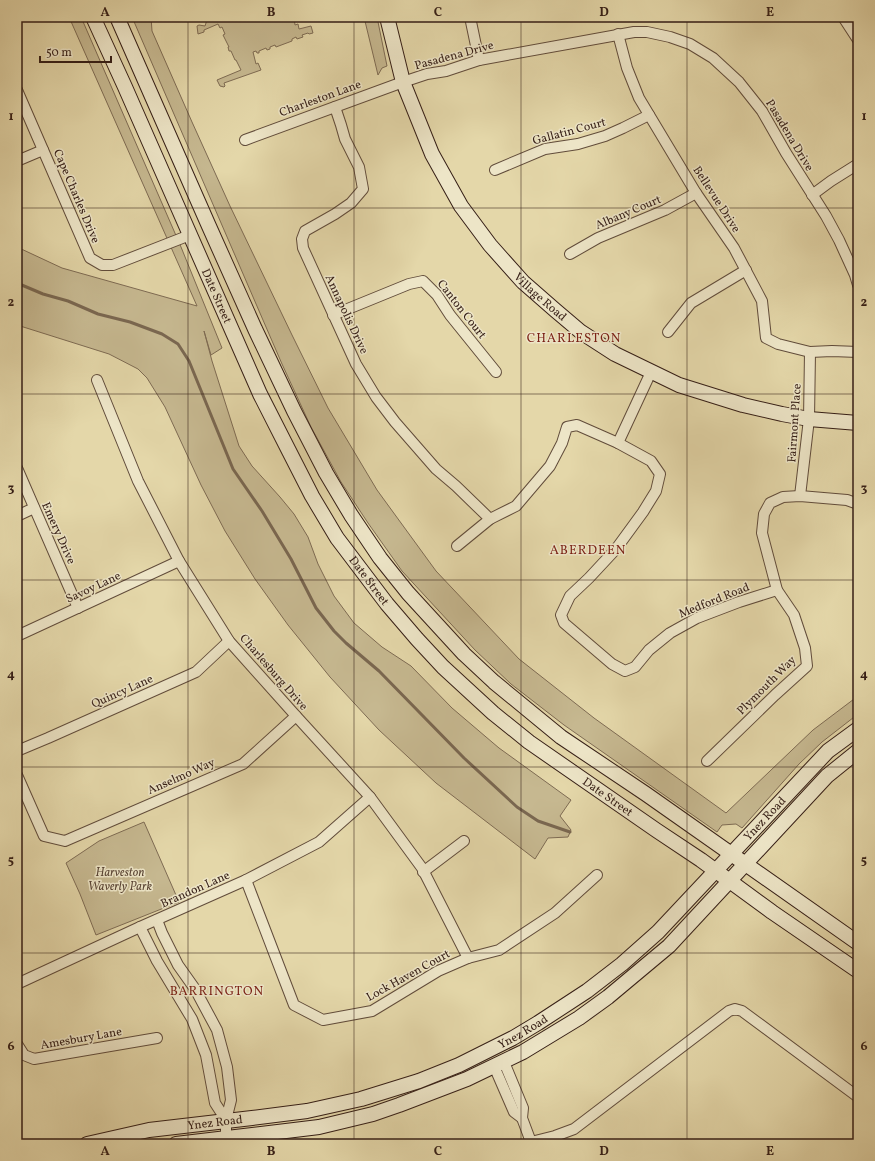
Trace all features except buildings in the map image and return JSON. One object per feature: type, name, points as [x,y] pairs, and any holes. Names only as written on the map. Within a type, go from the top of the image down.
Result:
[{"type":"main road","name":"Date Street","points":[[93,17],[260,394],[312,496],[337,538],[388,604],[417,639],[444,667],[493,713],[528,742],[858,971]]},
{"type":"main road","name":"Date Street","points":[[117,17],[255,329],[294,411],[329,479],[351,515],[380,558],[408,593],[464,654],[494,682],[561,736],[858,943]]},
{"type":"main road","name":"Village Road","points":[[387,17],[403,82],[432,154],[461,206],[490,245],[523,282],[581,332],[614,354],[679,384],[743,405],[809,419],[858,423]]},
{"type":"main road","name":"Ynez Road","points":[[87,1144],[149,1130],[307,1111],[361,1099],[419,1081],[459,1065],[513,1038],[587,991],[640,949],[658,932],[828,751],[858,729]]},
{"type":"main road","name":"Ynez Road","points":[[176,1144],[226,1141],[319,1126],[373,1114],[425,1096],[467,1079],[523,1052],[579,1018],[608,997],[669,946],[827,776],[858,751]]},
{"type":"main road","points":[[499,1064],[497,1057],[501,1052],[553,1022],[561,1008]]},
{"type":"street","points":[[470,17],[479,60]]},
{"type":"street","points":[[843,17],[858,40]]},
{"type":"street","name":"Pasadena Drive","points":[[403,82],[427,74],[446,71],[479,60],[618,34],[640,32],[670,36],[690,44],[713,58],[739,82],[762,111],[839,240],[857,278]]},
{"type":"street","name":"Bellevue Drive","points":[[618,34],[627,68],[639,98],[696,193],[734,248],[762,301],[766,338],[778,344],[810,352]]},
{"type":"street","name":"Charleston Lane","points":[[245,140],[403,82]]},
{"type":"street","name":"Cape Charles Drive","points":[[17,90],[90,258],[102,265],[113,265],[190,234]]},
{"type":"street","name":"Annapolis Drive","points":[[335,107],[345,139],[360,167],[363,189],[351,203],[305,231],[302,239],[303,248],[356,364],[376,397],[395,422],[436,469],[490,519]]},
{"type":"street","name":"Gallatin Court","points":[[495,170],[545,149],[578,144],[605,136],[649,115]]},
{"type":"street","points":[[17,161],[43,150]]},
{"type":"street","points":[[812,195],[858,164]]},
{"type":"street","name":"Albany Court","points":[[570,254],[598,238],[665,210],[696,193]]},
{"type":"street","points":[[668,332],[692,303],[746,270]]},
{"type":"street","name":"Canton Court","points":[[333,315],[409,284],[423,281],[438,295],[450,315],[496,372]]},
{"type":"street","points":[[810,352],[858,352]]},
{"type":"street","name":"Fairmont Place","points":[[800,496],[809,419],[810,352]]},
{"type":"street","points":[[457,546],[490,519],[516,506],[550,466],[562,443],[567,427],[577,425],[618,443],[651,372]]},
{"type":"street","name":"Charlesburg Drive","points":[[97,380],[138,481],[179,561],[229,641],[370,797],[423,872],[468,958]]},
{"type":"street","name":"Medford Road","points":[[618,443],[651,461],[660,474],[656,491],[644,512],[616,549],[570,596],[561,615],[564,623],[612,664],[625,671],[635,667],[649,650],[670,633],[697,618],[739,602],[777,590]]},
{"type":"street","name":"Emery Drive","points":[[17,468],[78,608]]},
{"type":"street","points":[[800,496],[847,500],[858,504]]},
{"type":"street","name":"Plymouth Way","points":[[707,761],[807,666],[805,648],[794,615],[777,590],[762,532],[764,514],[770,503],[783,497],[800,496]]},
{"type":"street","points":[[17,516],[34,508]]},
{"type":"street","name":"Savoy Lane","points":[[17,636],[179,561]]},
{"type":"street","name":"Quincy Lane","points":[[17,751],[196,672],[229,641]]},
{"type":"street","name":"Anselmo Way","points":[[17,775],[44,836],[65,841],[243,764],[296,716]]},
{"type":"street","name":"Brandon Lane","points":[[17,984],[246,880],[319,842],[370,797]]},
{"type":"street","points":[[423,872],[464,841]]},
{"type":"street","name":"Lock Haven Court","points":[[246,880],[294,1005],[323,1020],[372,1011],[438,971],[468,958],[499,950],[555,913],[597,875]]},
{"type":"street","points":[[157,920],[178,965],[195,989],[217,1030],[227,1067],[231,1100],[226,1120],[226,1141]]},
{"type":"street","points":[[140,927],[157,961],[192,1019],[206,1055],[215,1103],[226,1120]]},
{"type":"street","points":[[499,1064],[514,1112],[522,1118],[529,1143],[550,1141],[574,1129],[729,1011],[735,1009],[742,1011],[858,1097]]},
{"type":"street","name":"Amesbury Lane","points":[[17,1044],[24,1055],[34,1060],[157,1038]]},
{"type":"green space","points":[[69,17],[81,17],[181,247],[222,348],[211,355],[204,331],[212,361],[239,446],[252,466],[294,514],[308,537],[318,564],[334,596],[354,623],[382,647],[411,666],[452,708],[499,748],[571,800],[560,816],[571,830],[568,837],[548,838],[535,859],[436,783],[379,730],[330,677],[288,625],[255,579],[225,531],[201,485],[165,407],[147,378],[138,369],[109,354],[17,325],[17,247],[62,268],[197,306]]},
{"type":"green space","points":[[132,17],[151,17],[152,31],[230,206],[328,408],[377,490],[436,571],[519,659],[594,718],[726,813],[813,730],[858,696],[858,714],[822,742],[799,764],[742,828],[736,824],[722,825],[717,832],[564,725],[511,684],[475,650],[402,571],[341,482],[311,427],[282,364]]},
{"type":"green space","points":[[208,17],[294,17],[295,25],[298,24],[299,29],[311,26],[313,33],[302,35],[303,37],[297,39],[296,37],[292,39],[292,41],[276,47],[275,45],[267,50],[266,48],[259,51],[259,53],[256,51],[253,52],[256,64],[258,63],[261,70],[224,83],[224,87],[220,86],[217,80],[241,70],[231,51],[229,51],[229,47],[223,35],[225,34],[222,27],[220,28],[218,24],[198,34],[197,26],[205,26]]},
{"type":"green space","points":[[364,17],[377,17],[387,66],[382,68],[378,75]]},
{"type":"green space","name":"Harveston Waverly Park","points":[[144,822],[179,902],[96,935],[66,863],[99,841]]},
{"type":"waterway","points":[[17,283],[43,294],[68,301],[98,314],[130,322],[162,334],[178,344],[189,361],[233,469],[262,511],[291,559],[316,608],[334,631],[379,671],[464,758],[517,807],[538,821],[570,832]]},
{"type":"district","name":"CHARLESTON","points":[[574,337]]},
{"type":"district","name":"ABERDEEN","points":[[588,549]]},
{"type":"district","name":"BARRINGTON","points":[[217,990]]}]
